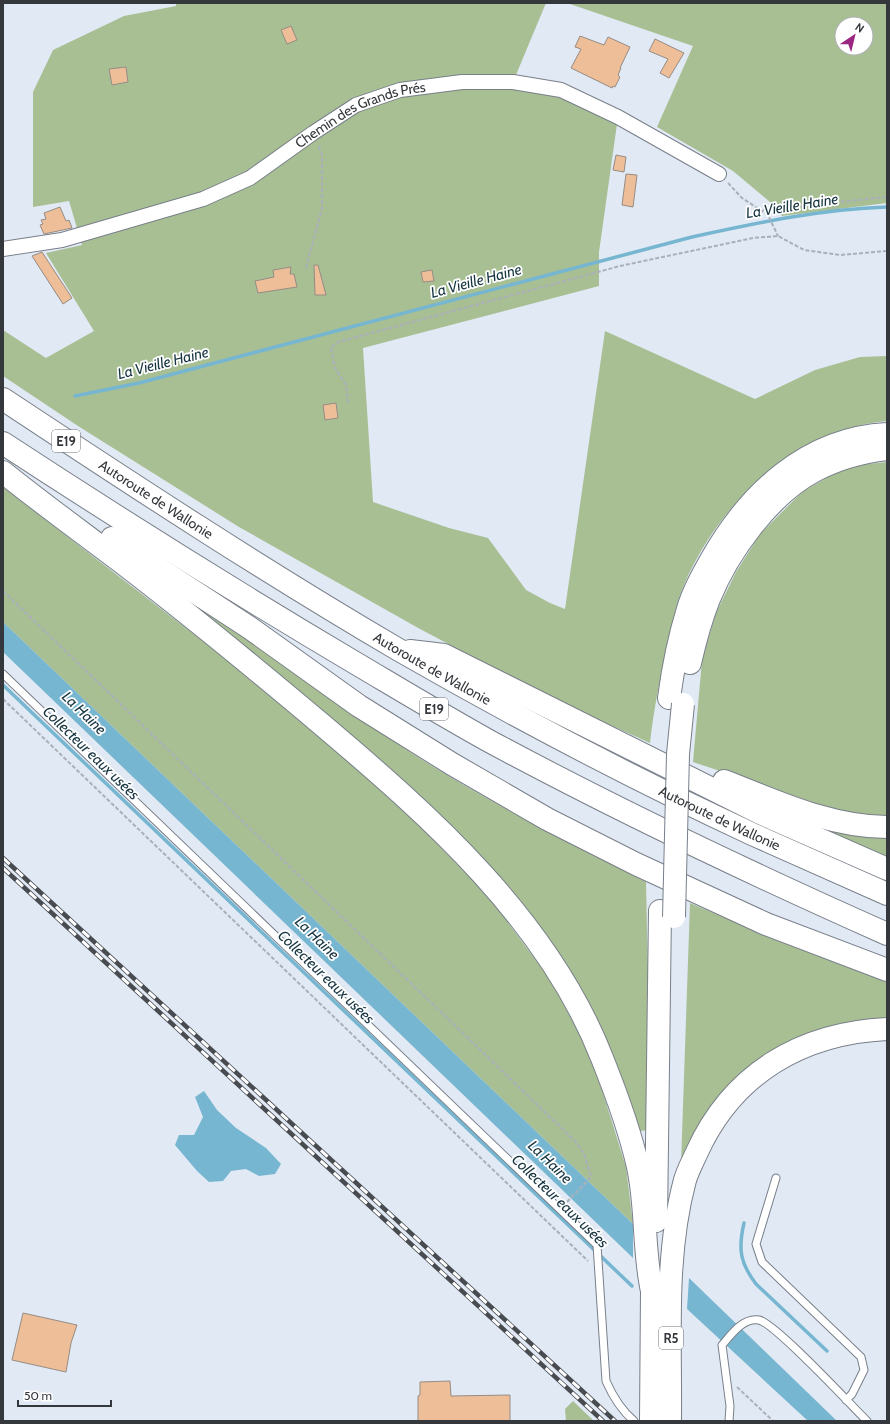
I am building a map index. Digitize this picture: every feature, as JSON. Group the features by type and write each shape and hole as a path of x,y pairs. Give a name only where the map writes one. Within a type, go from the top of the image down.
{"highway":[{"name":"Autoroute de Wallonie","path":"3,399 130,483 399,649 504,708 607,762 751,833 887,894"},
{"path":"652,1291 656,1278 667,914 678,754 676,701 679,642 688,608 701,577 737,519 760,493 790,468 817,452 851,439 887,434"},
{"name":"E19","path":"3,443 127,524 306,634 487,740 587,792 738,867 887,934"},
{"path":"676,701 686,677 709,598 729,561 751,526 783,493 814,471 844,458 871,451 887,450"},
{"path":"3,471 43,493 250,628 360,706 452,764 540,815 636,864 766,924 887,970"},
{"path":"3,471 234,651 361,758 452,843 530,931 562,978 581,1012 602,1055 615,1090 638,1168 646,1226 648,1271 652,1291"},
{"path":"399,649 444,655 566,718 760,813 887,869"},
{"path":"566,718 640,745 717,779 805,812 841,822 887,827"},
{"path":"667,914 668,1233 672,1255"},
{"path":"672,1255 677,1217 685,1178 705,1135 720,1111 736,1092 749,1079 769,1064 807,1046 843,1035 887,1029"},
{"name":"R5","path":"670,1421 672,1255"},
{"name":"R5","path":"645,1418 652,1291"}],"street":[{"name":"Chemin des Grands Prés","path":"3,249 62,240 204,199 250,178 313,132 356,105 400,90 462,82 513,82 561,90 593,104 719,174"}],"lane":[{"path":"3,674 597,1245 606,1381 621,1408 645,1418"},
{"path":"776,1178 756,1244 762,1262 861,1357 864,1370 852,1394 846,1400"},
{"path":"729,1421 730,1406 722,1345 742,1324 758,1320 767,1324 867,1421"}],"path":[{"path":"306,268 322,208 322,155 313,132"},
{"path":"719,174 742,198 763,210 768,215 778,236"},
{"path":"763,210 887,197"},
{"path":"348,403 346,385 334,368 331,348 338,342 620,266 753,238 778,236 804,250 840,255 887,250"},
{"path":"3,591 576,1142 584,1154 591,1178 570,1199"},
{"path":"3,699 582,1255 591,1265 599,1282"},
{"path":"725,1372 737,1387 773,1421"}],"green space":[{"path":"176,3 546,3 513,82 561,90 618,117 599,252 599,286 363,348 373,502 449,528 488,538 526,590 550,603 565,609 605,331 755,399 815,370 860,357 887,356 887,421 852,427 819,440 788,458 759,480 733,506 711,535 693,566 679,598 658,690 650,743 551,698 420,629 239,527 78,426 3,376 3,330 46,358 94,331 46,253 82,245 69,201 33,207 33,92 53,50 124,16 176,6"},
{"path":"567,3 887,3 887,203 782,216 770,202 733,171 657,127 693,46"},
{"path":"887,462 887,816 839,811 693,762 702,660 716,613 736,572 760,534 803,491 841,470 867,464"},
{"path":"3,487 226,659 353,766 399,805 488,896 550,979 585,1044 602,1090 626,1167 633,1224 3,622"},
{"path":"188,597 245,635 385,735 441,772 528,821 646,882 648,976 647,1130 635,1132 532,922 184,603"},
{"path":"732,793 887,834 887,856"},
{"path":"690,903 784,943 887,982 887,1020 781,1047 681,1164"},
{"path":"573,1401 594,1421 566,1421 565,1409"}],"water":[{"name":"La Haine","path":"3,622 633,1224 633,1258 3,652"},
{"path":"204,1091 217,1110 236,1128 266,1148 281,1164 275,1174 259,1176 246,1169 231,1171 223,1181 209,1182 197,1171 175,1145 179,1135 194,1135 203,1117 195,1097"},
{"path":"689,1278 837,1421 808,1421 687,1309"}],"building":[{"path":"291,26 297,40 287,44 281,30"},
{"path":"580,36 604,45 608,37 630,47 620,68 618,75 620,77 615,87 613,86 612,88 571,68 581,49 575,47"},
{"path":"655,39 684,53 669,78 660,73 668,59 649,51"},
{"path":"126,67 128,82 112,85 109,69"},
{"path":"616,155 626,157 624,172 613,170"},
{"path":"626,174 637,175 633,207 622,205"},
{"path":"60,207 66,221 69,220 72,228 44,234 40,225 43,224 41,220 46,219 44,213"},
{"path":"42,252 72,298 63,304 32,256"},
{"path":"314,265 318,265 326,295 315,295"},
{"path":"291,267 290,274 294,274 297,287 258,293 255,281 274,277 273,270"},
{"path":"432,270 434,281 423,282 421,272"},
{"path":"336,403 338,418 325,420 323,405"},
{"path":"23,1313 77,1325 71,1343 66,1372 12,1360"},
{"path":"450,1381 451,1396 510,1395 510,1421 418,1421 418,1396 420,1395 420,1382"}],"waterway":[{"name":"La Vieille Haine","path":"75,396 139,383 692,237 764,222 813,214 862,208 887,207"},
{"name":"Collecteur eaux usées","path":"3,685 632,1286"},
{"path":"744,1223 741,1241 742,1255 747,1269 756,1284 827,1351"}],"railway":[{"path":"3,858 615,1421"},
{"path":"3,868 603,1421"}]}
